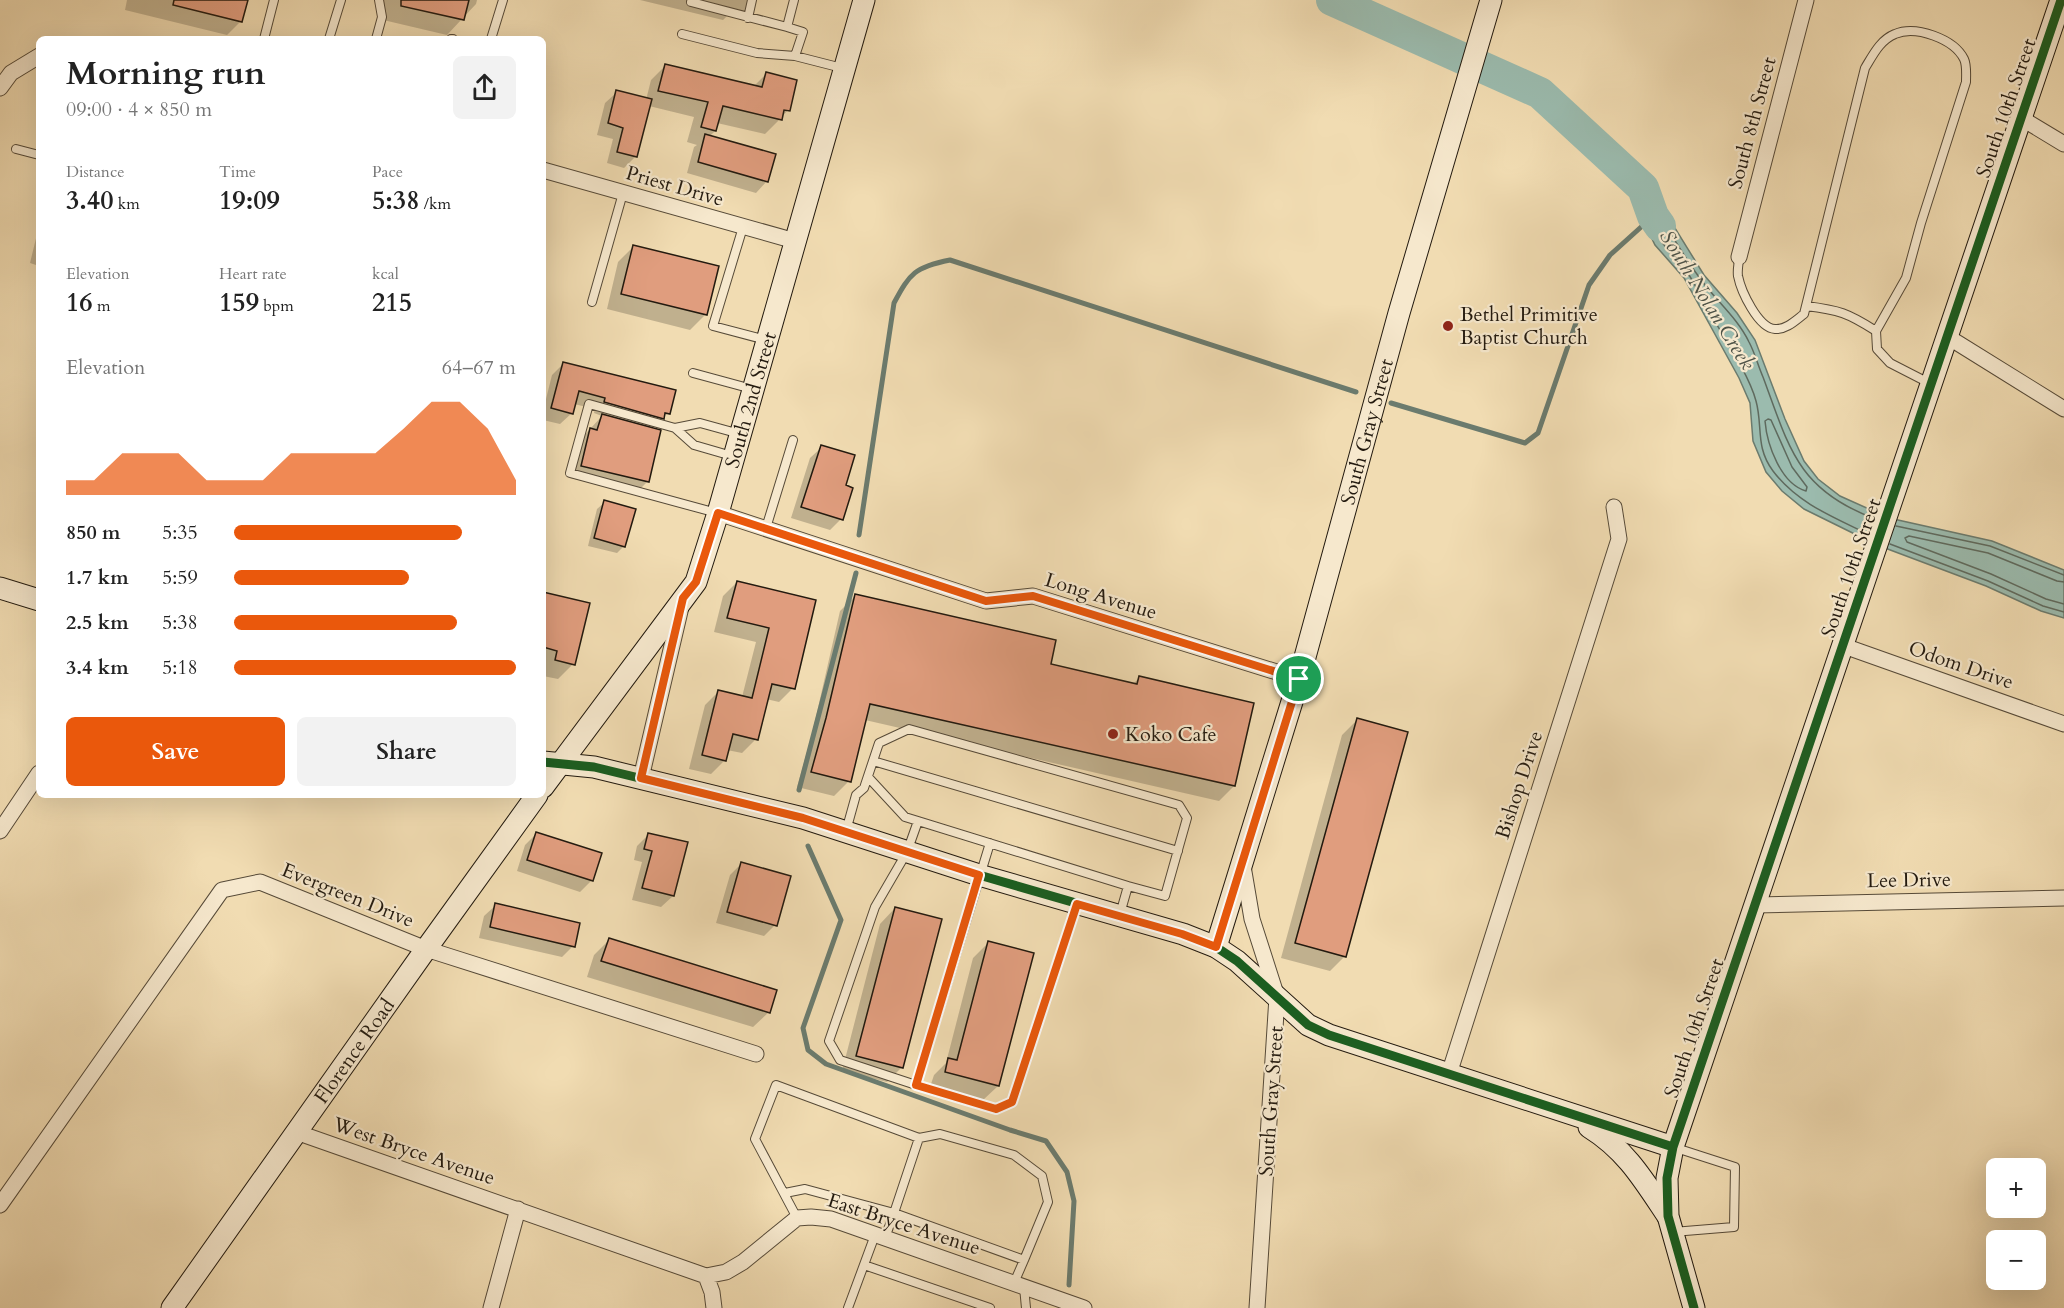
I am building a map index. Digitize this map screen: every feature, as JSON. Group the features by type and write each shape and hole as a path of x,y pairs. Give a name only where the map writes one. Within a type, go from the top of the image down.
{"street":[{"name":"South 2nd Street","path":"551,763 696,582 718,513 864,0"},
{"name":"South Gray Street","path":"1216,947 1299,679 1399,313 1491,0"},
{"name":"South 8th Street","path":"1739,257 1806,0"},
{"name":"South 10th Street","path":"1670,1224 1668,1178 1673,1147 2061,0"},
{"path":"0,88 11,73 36,58"},
{"path":"2021,118 2064,144"},
{"name":"Priest Drive","path":"546,171 795,241"},
{"path":"1948,337 2064,409"},
{"name":"Bishop Drive","path":"1449,1074 1618,539 1614,507"},
{"name":"Long Avenue","path":"718,513 986,601 1033,596 1299,679"},
{"path":"0,588 36,599"},
{"path":"641,778 683,598"},
{"name":"Odom Drive","path":"1844,646 2064,724"},
{"path":"546,778 551,763 594,767 641,778 803,818 979,875 1182,934 1216,947 1237,961 1308,1025 1329,1035 1673,1147"},
{"path":"0,831 36,777"},
{"name":"Florence Road","path":"172,1308 535,798"},
{"name":"South Gray Street","path":"1242,863 1252,919 1277,997 1257,1308"},
{"name":"Evergreen Drive","path":"0,1205 222,890 260,882 426,949 756,1054"},
{"name":"Lee Drive","path":"1755,905 2064,898"},
{"path":"1563,1111 1606,1138 1623,1153 1670,1224 1694,1308"},
{"name":"West Bryce Avenue","path":"296,1132 518,1209"},
{"path":"492,1308 518,1209 706,1276 712,1292 714,1308"},
{"name":"East Bryce Avenue","path":"706,1276 726,1272 743,1263 797,1218 812,1216 831,1219 1084,1308"}],"lane":[{"path":"265,36 274,0"},
{"path":"330,36 341,0"},
{"path":"377,36 382,17 379,0"},
{"path":"492,36 502,0"},
{"path":"748,18 752,0"},
{"path":"786,27 794,0"},
{"path":"691,2 803,32 795,56"},
{"path":"1739,257 1738,275 1748,303 1763,324 1775,329 1790,325 1804,314 1865,68 1880,45 1896,33 1922,32 1952,44 1965,61 1966,82 1906,278 1876,331 1877,349 1890,363 1932,384"},
{"path":"682,34 757,53 795,56 844,68"},
{"path":"16,150 36,154"},
{"path":"592,302 623,193"},
{"path":"743,227 713,326 767,340"},
{"path":"1806,306 1838,310 1876,331"},
{"path":"693,373 753,389"},
{"path":"718,513 570,473 589,404 675,428 694,445 734,456"},
{"path":"675,428 700,423 740,434"},
{"path":"766,528 793,440"},
{"path":"845,832 856,795 864,788 879,743 909,729 1179,805 1187,818 1165,896 905,818 868,777"},
{"path":"873,761 1178,850"},
{"path":"918,821 907,852 876,907 829,1041 840,1060 996,1109 1012,1102 1077,904"},
{"path":"916,1085 990,843"},
{"path":"1119,916 1128,886"},
{"path":"797,1218 755,1139 776,1085 919,1138 940,1134 1014,1155 1042,1176 1048,1202 1024,1260 1019,1285 1026,1308"},
{"path":"849,1308 864,1265 894,1212 919,1138"},
{"path":"1670,1224 1734,1227 1735,1167 1673,1147"},
{"path":"784,1193 805,1189 894,1212 1024,1260"},
{"path":"864,1265 990,1308"}],"water":[{"path":"1643,188 1657,199 1704,275 1737,313 1755,340 1785,419 1804,461 1818,479 1840,496 1889,518 1992,541 2064,570 2064,618 2041,611 1986,586 1877,545 1804,509 1782,491 1766,472 1753,441 1750,403 1739,378 1684,278 1655,245 1640,214"}],"building":[{"path":"174,0 248,0 242,22 173,5"},
{"path":"401,0 469,0 464,20 401,6"},
{"path":"665,64 762,87 766,72 797,80 790,111 784,110 782,120 723,106 716,131 701,127 708,102 658,91"},
{"path":"616,90 652,99 637,157 617,152 623,128 608,123"},
{"path":"705,134 776,154 768,182 698,162"},
{"path":"633,245 719,266 707,315 621,294"},
{"path":"563,362 676,390 670,414 665,413 664,419 604,402 605,398 579,391 573,414 551,408"},
{"path":"602,414 661,430 649,482 581,466 590,428 597,430"},
{"path":"821,445 855,455 846,485 853,488 843,520 801,507"},
{"path":"604,500 636,509 625,547 594,538"},
{"path":"737,581 816,600 795,689 772,684 758,740 733,734 726,761 702,755 718,690 752,698 769,628 727,618"},
{"path":"546,593 590,603 575,665 555,660 557,651 546,648"},
{"path":"855,594 1056,640 1051,664 1137,684 1139,676 1254,703 1235,786 870,704 851,782 811,772"},
{"path":"1357,718 1408,732 1346,957 1295,943"},
{"path":"536,832 602,853 593,881 527,860"},
{"path":"648,833 688,842 674,896 642,888 652,851 644,849"},
{"path":"741,862 791,876 777,926 727,912"},
{"path":"495,903 580,923 575,947 490,927"},
{"path":"895,907 942,919 903,1068 856,1056"},
{"path":"609,938 777,990 770,1013 601,961"},
{"path":"988,941 1034,953 999,1086 945,1072 948,1058 957,1060"}],"waterway":[{"name":"South Nolan Creek","path":"1332,0 1540,93 1643,188 1653,216 1660,226"},
{"path":"1391,403 1525,443 1538,433 1589,285 1610,255 1650,219"},
{"path":"859,535 894,303 910,278 929,265 950,260 1356,392"},
{"path":"799,790 856,573"},
{"path":"808,846 841,920 803,1028 808,1050 826,1064 1046,1141 1067,1172 1074,1201 1069,1285"}],"cycle path":[{"path":"1694,1308 1668,1216 1667,1178 1673,1147 2061,0"},
{"path":"546,762 594,767 803,818 979,875 1183,934 1216,947 1237,961 1308,1025 1329,1035 1673,1147"}],"place":[{"name":"Bethel Primitive Baptist Church","path":"1448,326"},
{"name":"Koko Cafe","path":"1113,734"}],"route":[{"path":"718,513 986,601 1033,596 1299,679 1216,947 1182,934 1077,904 1012,1102 996,1109 916,1085 979,875 803,818 641,778 683,598 696,582 718,513"}]}
